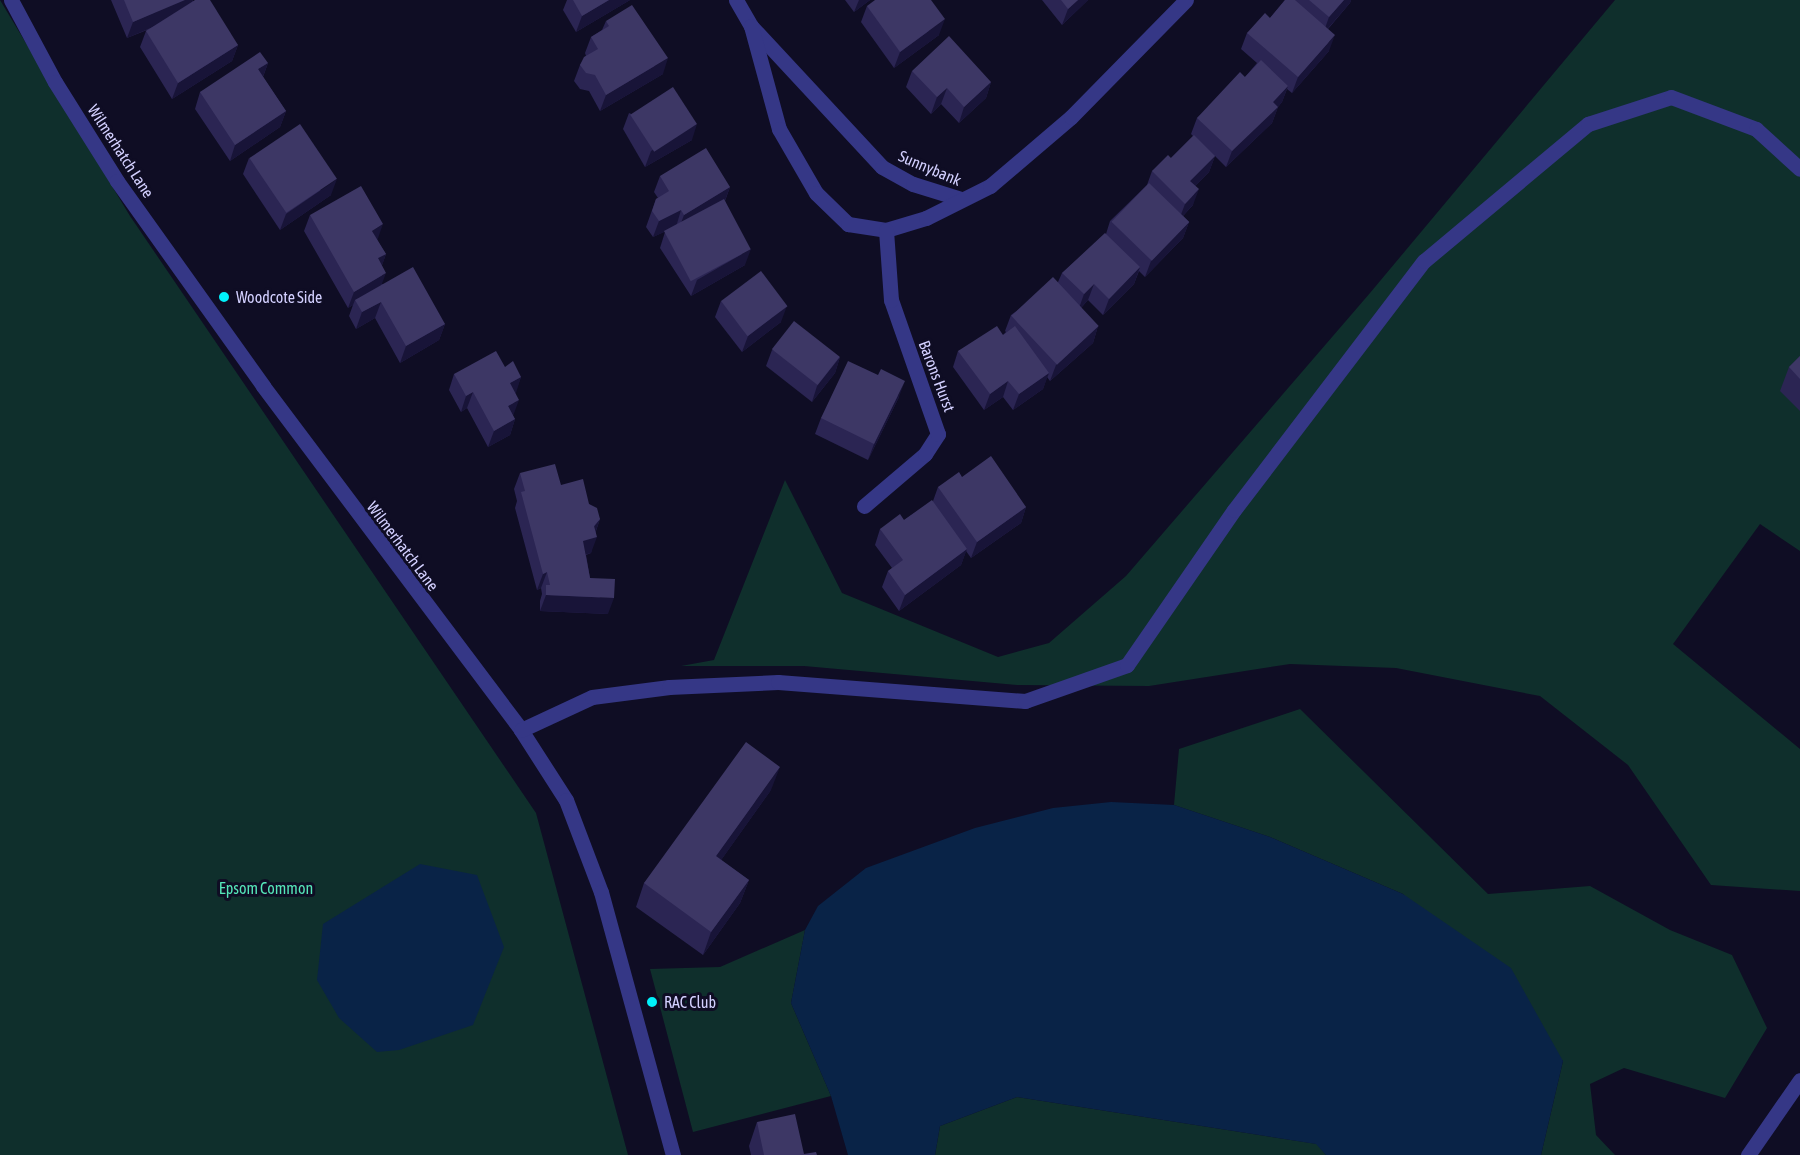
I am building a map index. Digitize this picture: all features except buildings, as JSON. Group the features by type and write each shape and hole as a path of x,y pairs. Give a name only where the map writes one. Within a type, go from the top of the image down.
{"street":[{"name":"Wilmerhatch Lane","path":"12,0 55,82 117,182 262,386 521,730 566,800 601,892 674,1155"},
{"name":"Sunnybank","path":"736,0 751,26 882,166 913,184 961,199"},
{"path":"961,199 990,186 1071,117 1186,0"},
{"name":"Sunnybank","path":"751,26 779,129 816,193 848,224 886,230 926,218 961,199"},
{"path":"521,730 592,697 669,687 778,682 1025,701 1128,665 1234,510 1424,261 1588,124 1671,97 1756,129 1800,169"},
{"name":"Barons Hurst","path":"864,506 925,454 938,434 928,397 900,335 891,300 886,230"},
{"path":"1748,1155 1800,1080"}],"green space":[{"name":"Epsom Common","path":"0,0 130,216 536,813 628,1155 0,1155"},
{"path":"1615,0 1800,0 1800,551 1760,524 1673,644 1800,749 1800,891 1711,885 1628,765 1540,696 1396,668 1290,664 1149,686 1017,685 804,666 681,666 714,660 785,480 842,593 998,657 1049,643 1126,576 1370,293"},
{"path":"1300,709 1488,894 1590,886 1670,930 1732,955 1767,1028 1725,1098 1624,1068 1590,1084 1596,1135 1615,1155 1541,1155 1563,1061 1403,894 1270,837 1174,805 1179,749"},
{"path":"805,930 791,1003 831,1096 693,1132 650,969 720,967"},
{"path":"1017,1097 1317,1144 1326,1155 935,1155 940,1126"}],"water":[{"path":"1111,802 1174,805 1270,837 1403,894 1511,968 1563,1061 1541,1155 1326,1155 1316,1144 1017,1097 940,1126 935,1155 848,1155 831,1096 791,1003 805,930 818,906 866,868 975,828 1053,808"},
{"path":"420,864 477,875 504,947 473,1025 399,1050 377,1052 339,1018 317,980 323,924"}],"place":[{"name":"Woodcote Side","path":"224,297"},
{"name":"RAC Club","path":"652,1002"}]}
